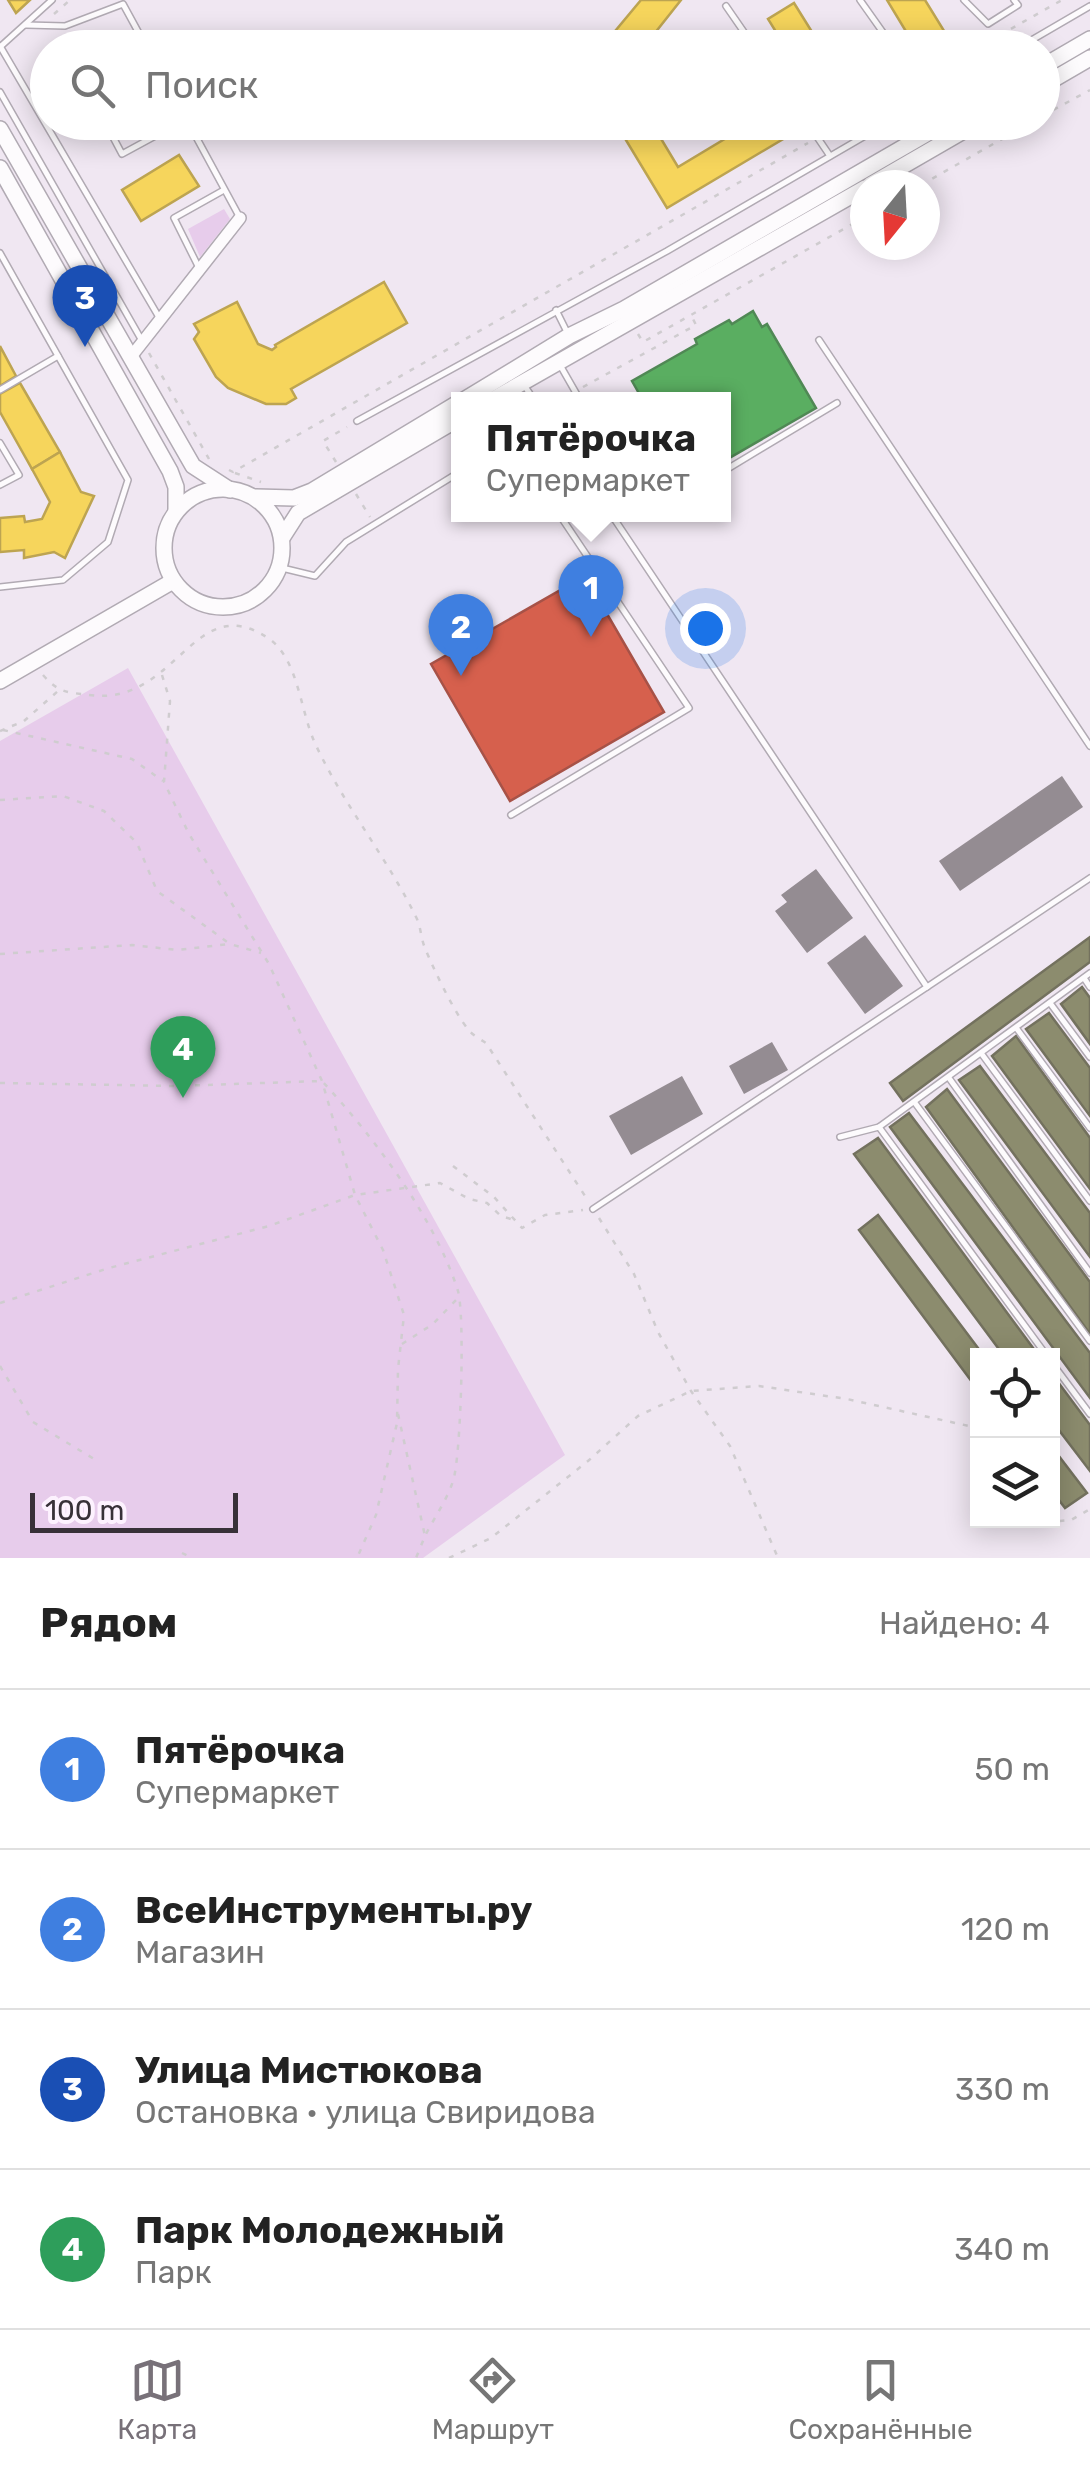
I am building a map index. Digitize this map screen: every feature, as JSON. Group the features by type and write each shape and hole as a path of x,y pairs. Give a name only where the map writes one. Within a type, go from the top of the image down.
{"street":[{"path":"1060,56 1090,39"},
{"path":"1060,76 1090,58"},
{"path":"0,129 193,466 230,490 252,496 294,498 451,407"},
{"path":"476,392 916,140"},
{"path":"895,170 947,140"},
{"path":"0,168 170,471 176,487 176,510 163,550 173,581 187,596 209,606 236,606 258,597 272,582 282,538 277,521 252,496"},
{"path":"505,392 850,196"},
{"path":"130,358 240,218"},
{"path":"282,538 298,513 451,423"},
{"path":"176,510 204,494 230,490"},
{"path":"0,681 173,581"}],"lane":[{"path":"30,97 0,46 52,0"},
{"path":"860,0 881,30"},
{"path":"964,0 988,24 1018,5 1014,0"},
{"path":"26,25 65,26 123,4 137,30"},
{"path":"726,6 742,30"},
{"path":"1049,30 1090,6"},
{"path":"0,92 142,342"},
{"path":"55,140 160,319"},
{"path":"115,140 122,154 149,140"},
{"path":"195,140 240,218"},
{"path":"818,140 830,156"},
{"path":"357,421 667,251 857,140"},
{"path":"199,270 174,218 224,190"},
{"path":"0,254 128,480 108,542 62,580 0,587"},
{"path":"556,310 569,336"},
{"path":"818,340 1090,746"},
{"path":"0,390 58,356"},
{"path":"558,362 576,392"},
{"path":"522,382 529,392"},
{"path":"731,467 837,403"},
{"path":"0,443 19,475 0,485"},
{"path":"278,567 315,576 346,542 451,477"},
{"path":"511,815 689,708 564,522"},
{"path":"616,522 926,987"},
{"path":"593,1208 1090,878"},
{"path":"840,1136 880,1127 1087,976 1090,987"},
{"path":"1050,1003 1090,1057"},
{"path":"1017,1029 1090,1128"},
{"path":"982,1053 1090,1201"},
{"path":"948,1078 1090,1273"},
{"path":"915,1103 1090,1340"},
{"path":"880,1127 1041,1348"},
{"path":"1060,1374 1090,1414"}],"path":[{"path":"42,25 70,0"},
{"path":"1009,30 1062,0"},
{"path":"1060,106 1090,90"},
{"path":"233,472 814,140"},
{"path":"940,174 1000,140"},
{"path":"576,392 696,325 691,316"},
{"path":"142,342 212,464"},
{"path":"324,468 336,460 324,441 357,421"},
{"path":"222,468 269,486"},
{"path":"34,661 58,691 106,698 146,686 195,640 221,626 237,625 270,640 292,667 303,716 333,783 358,814 419,923 424,946 468,1030 486,1044 634,1274 658,1332 691,1390 730,1446 778,1558"},
{"path":"162,674 170,701 164,782"},
{"path":"2,731 24,722 58,691"},
{"path":"2,731 132,759 164,782 189,834 262,953 322,1080 355,1196 382,1250 404,1316 397,1422 376,1515 357,1558"},
{"path":"0,800 63,796 104,811 137,844 157,890 230,944 262,953"},
{"path":"0,954 132,945 177,950 230,944"},
{"path":"0,1082 175,1086 322,1080"},
{"path":"322,1080 407,1190 449,1267 459,1296 460,1409 454,1480 416,1558"},
{"path":"453,1166 494,1196 522,1228 545,1215 593,1208"},
{"path":"0,1303 108,1268 269,1226 355,1196 440,1183 469,1200 487,1203 501,1216 514,1220"},
{"path":"401,1345 433,1324 459,1296"},
{"path":"0,1366 33,1422 99,1462"},
{"path":"449,1558 491,1538 638,1416 691,1390 758,1386 847,1399 970,1426"},
{"path":"397,1408 424,1536"},
{"path":"1060,1521 1072,1520 1090,1509"},
{"path":"182,1553 192,1558"}],"shaded area":[{"path":"224,209 230,219 200,257 188,229"},
{"path":"128,668 565,1455 423,1558 0,1558 0,741"}],"building: Жильё":[{"path":"8,0 30,0 16,13"},
{"path":"641,0 681,0 657,30 616,30"},
{"path":"887,0 925,0 944,30 905,30"},
{"path":"794,3 811,30 775,30 768,19"},
{"path":"626,140 662,140 678,167 723,140 782,140 667,208"},
{"path":"179,155 199,186 141,221 122,190"},
{"path":"384,282 407,323 291,389 296,398 286,404 266,404 228,388 216,377 194,339 199,332 194,324 237,302 258,344 272,350"},
{"path":"0,346 16,376 0,386"},
{"path":"20,383 60,452 32,469 0,412 0,394"},
{"path":"60,452 81,492 94,496 65,558 54,552 24,558 24,550 0,552 0,518 24,516 25,522 42,519 50,502 32,469"}],"building: Торговля":[{"path":"585,576 664,712 510,801 431,664"}],"building: Учреждения":[{"path":"753,311 762,327 767,324 816,408 731,457 731,392 638,392 632,381 697,344 695,339 729,320 732,324"}],"building: Промзона":[{"path":"1090,937 1090,962 903,1101 890,1083"},
{"path":"1082,987 1090,998 1090,1044 1061,1004"},
{"path":"1049,1013 1090,1068 1090,1116 1026,1029"},
{"path":"1016,1036 1090,1138 1090,1189 992,1056"},
{"path":"980,1066 1090,1213 1090,1257 959,1080"},
{"path":"947,1089 1090,1282 1090,1334 926,1107"},
{"path":"909,1113 1090,1353 1090,1398 1060,1357 1060,1348 1053,1348 890,1127"},
{"path":"878,1138 1033,1348 998,1348 854,1154"},
{"path":"878,1215 978,1348 970,1348 970,1379 859,1230"},
{"path":"1060,1385 1090,1425 1090,1471 1060,1432"},
{"path":"1060,1458 1087,1493 1065,1508 1060,1501"}],"building: Прочее":[{"path":"1062,776 1083,807 960,891 939,861"},
{"path":"816,869 853,918 807,953 775,911 787,902 781,895"},
{"path":"865,935 903,986 865,1014 827,963"},
{"path":"772,1042 788,1070 744,1094 729,1066"},
{"path":"682,1076 703,1114 631,1155 609,1116"}],"place":[{"name":"Улица Мистюкова","path":"85,347"},
{"name":"Пятёрочка","path":"591,637"},
{"name":"ВсеИнструменты.ру","path":"461,676"},
{"name":"Парк Молодежный","path":"183,1098"}]}
